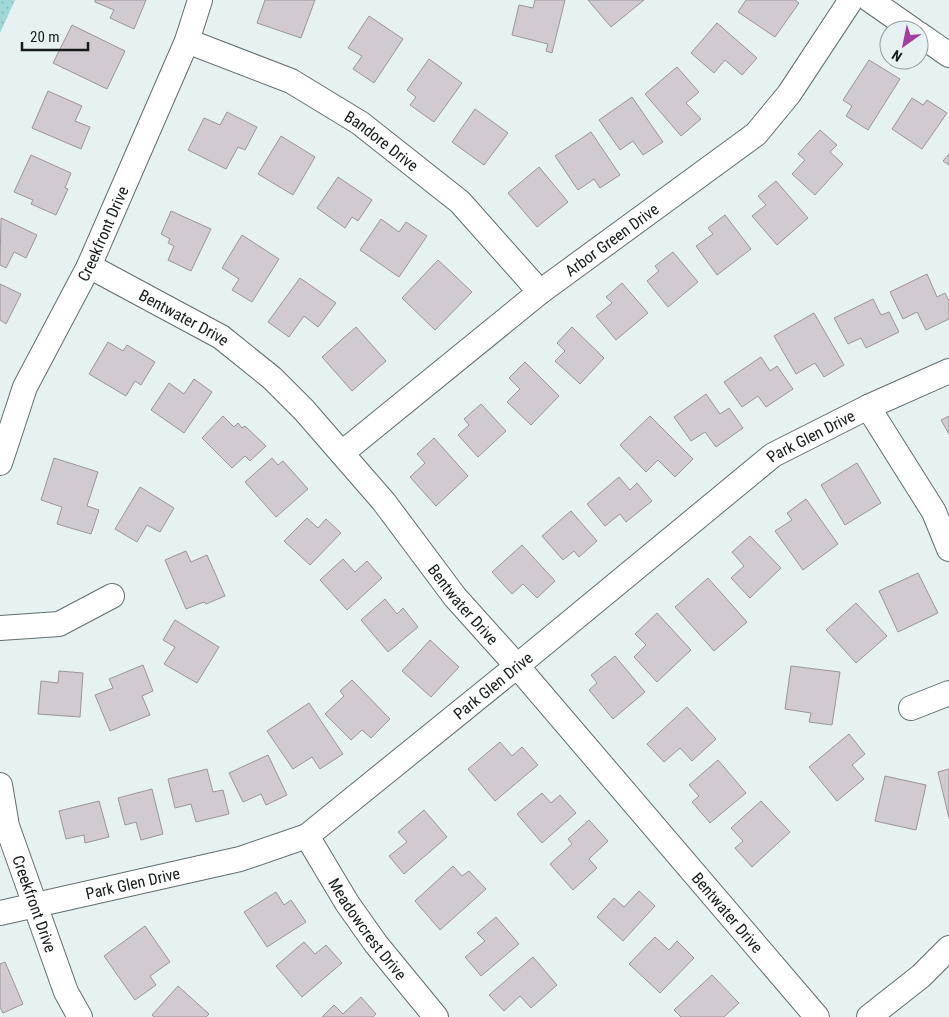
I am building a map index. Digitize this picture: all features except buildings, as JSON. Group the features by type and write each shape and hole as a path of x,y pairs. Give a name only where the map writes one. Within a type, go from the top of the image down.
{"street":[{"name":"Creekfront Drive","path":"0,462 25,387 89,266 187,41 200,0"},
{"name":"Arbor Green Drive","path":"342,454 540,292 756,134 789,94 851,0"},
{"path":"870,0 899,20"},
{"name":"Bandore Drive","path":"187,41 290,81 360,123 460,202 540,292"},
{"path":"929,41 949,55"},
{"name":"Bentwater Drive","path":"89,266 221,337 272,378 304,410 384,502 455,597 517,666 817,1017"},
{"name":"Park Glen Drive","path":"0,913 240,859 307,836 773,456 868,406 949,371"},
{"path":"868,406 934,512 949,549"},
{"path":"0,628 59,624 112,596"},
{"path":"911,708 949,693"},
{"name":"Creekfront Drive","path":"0,785 7,826 66,992 80,1017"},
{"name":"Meadowcrest Drive","path":"307,836 347,903 376,944 436,1017"},
{"path":"869,1017 921,976 949,948"}],"shaded area":[{"path":"0,0 15,0 0,33"}]}
